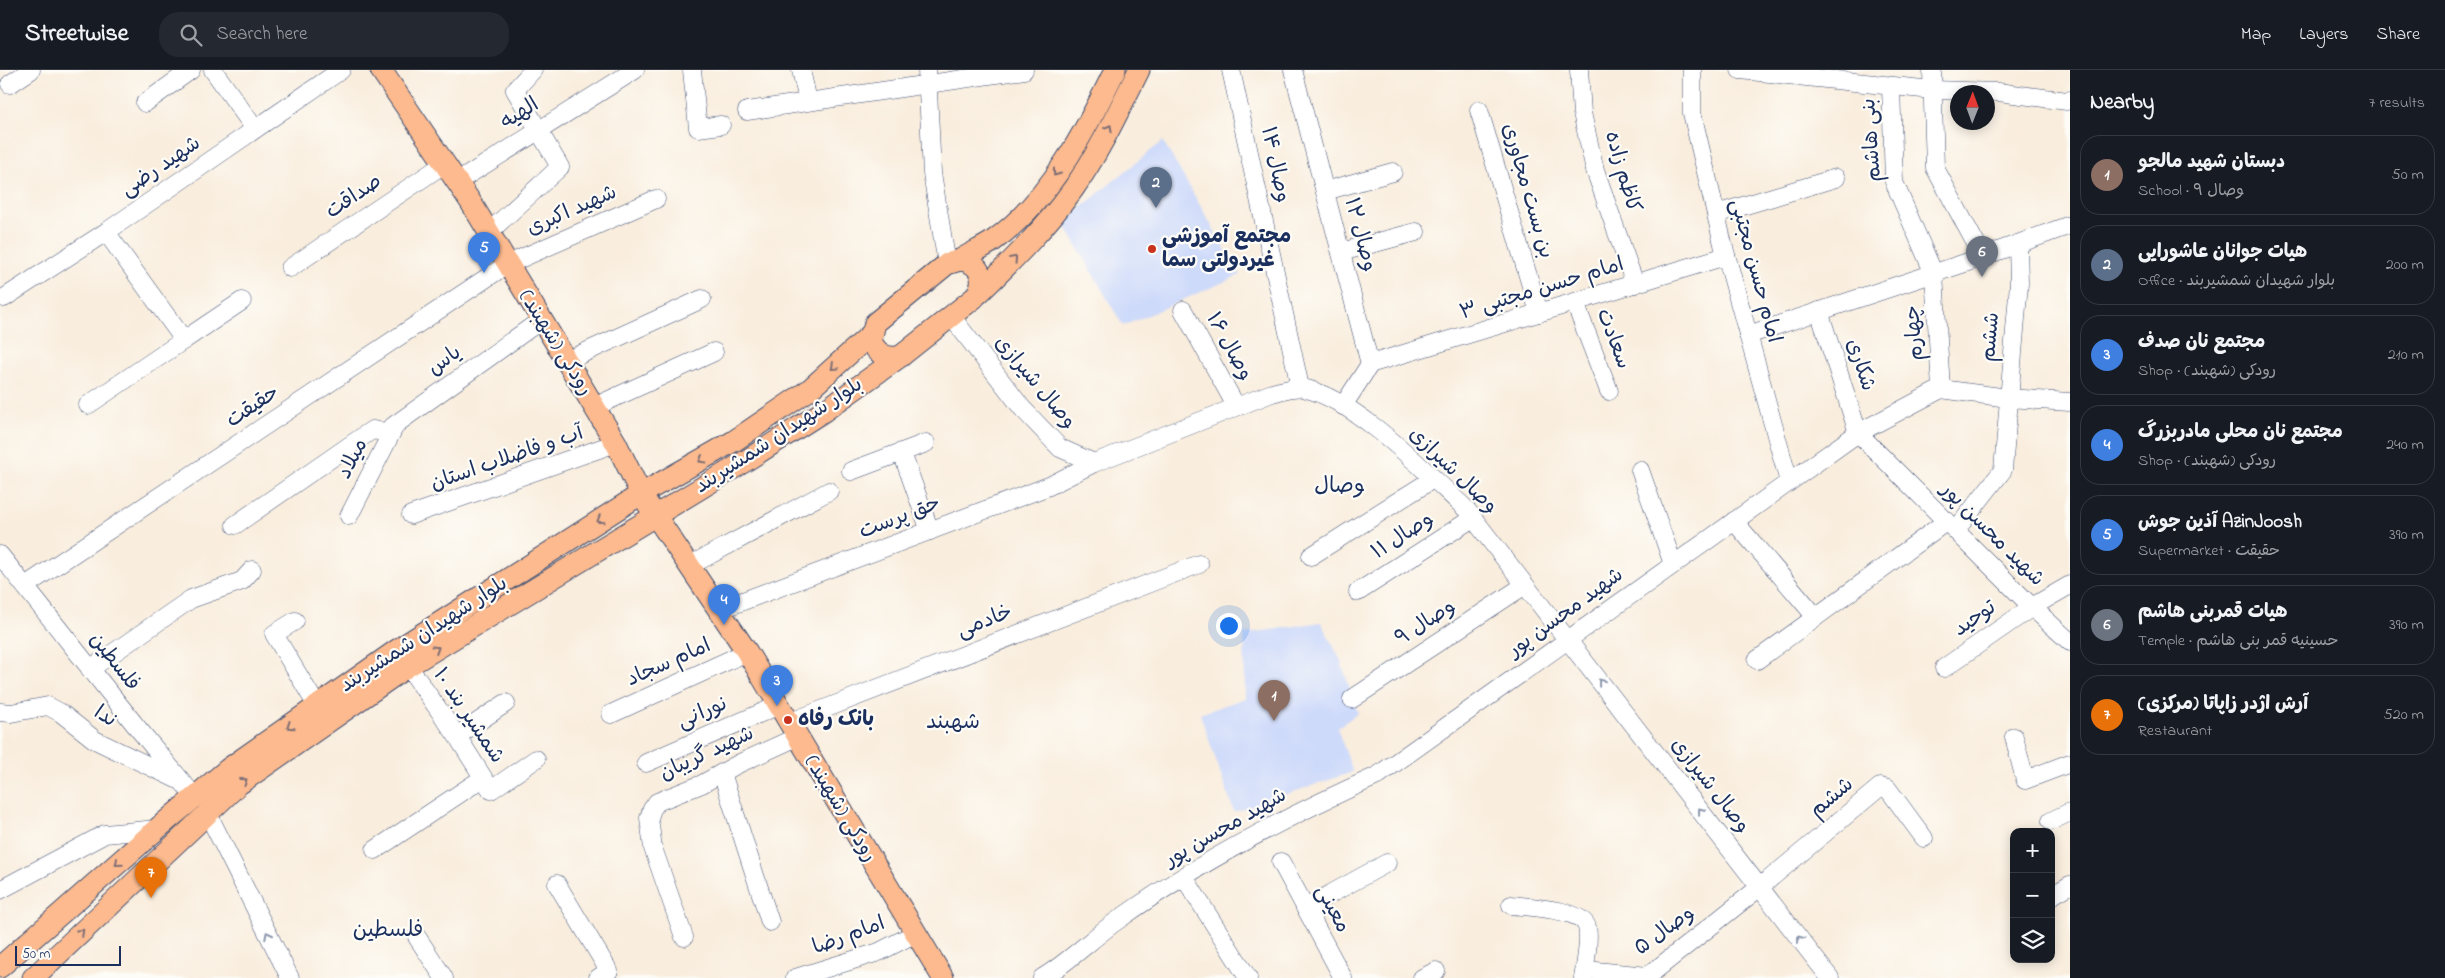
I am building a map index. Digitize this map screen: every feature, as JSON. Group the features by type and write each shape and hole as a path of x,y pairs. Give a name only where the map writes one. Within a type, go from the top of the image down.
{"main road":[{"name":"رودکی (شهبند)","path":"381,70 488,232 506,265 542,320 616,444 641,494 746,652 944,978"},
{"path":"953,262 993,241 1027,211 1080,140 1115,70"},
{"path":"979,293 1010,263 1074,188 1096,152 1139,70"},
{"path":"953,262 972,263 981,274 982,287 979,293"},
{"name":"بلوار شهیدان شمشیربند","path":"33,978 195,797 239,784 402,658 641,494 734,440 809,390 871,334 879,318 953,262"},
{"name":"بلوار شهیدان شمشیربند","path":"0,967 157,828 228,769 317,706 655,515 763,450 824,411 901,356 979,293"},
{"path":"871,334 873,346 882,355 894,358 901,356"}],"street":[{"path":"10,84 31,70"},
{"path":"145,103 191,70"},
{"path":"214,70 255,129"},
{"name":"شهید رضی","path":"4,298 106,232 341,70"},
{"path":"488,232 560,167 515,90 533,70"},
{"name":"الهیه","path":"456,182 635,70"},
{"path":"692,70 698,128 721,125"},
{"path":"801,70 808,102"},
{"path":"747,111 808,102 927,76 1024,70"},
{"name":"وصال ۱۴","path":"1231,70 1300,387"},
{"name":"وصال ۱۲","path":"1293,70 1370,364"},
{"name":"کاظم زاده","path":"1580,70 1582,113 1595,170 1635,284"},
{"name":"امام حسن مجتبی","path":"1692,70 1692,113 1726,256 1789,482"},
{"path":"1740,70 1803,73 1891,86 1932,90 1998,92 2070,100"},
{"path":"1932,70 1934,168 1983,257"},
{"path":"927,76 932,173 953,262"},
{"name":"بنی هاشم","path":"1891,86 1894,182 1934,274"},
{"name":"بن بست مجاوری","path":"1480,110 1539,313"},
{"name":"صداقت","path":"290,268 444,164"},
{"path":"1325,191 1393,172"},
{"path":"1716,214 1836,178"},
{"name":"شهید اکبری","path":"506,265 656,199"},
{"path":"1748,335 1934,274 2070,224"},
{"path":"106,232 184,340"},
{"path":"1341,252 1416,232"},
{"name":"ششم","path":"1757,660 1816,617 1951,526 2003,470 2019,283 2018,244"},
{"name":"امام حسن مجتبی ۳","path":"1370,364 1726,256"},
{"name":"حقیقت","path":"25,586 506,265"},
{"name":"چهارم","path":"1934,274 1941,389"},
{"path":"566,361 702,299"},
{"path":"88,405 242,302"},
{"name":"سعادت","path":"1575,303 1609,391"},
{"name":"وصال ۱۶","path":"1183,310 1236,406"},
{"name":"شکاری","path":"1819,311 1858,432"},
{"name":"وصال شیرازی","path":"951,316 1022,408 1060,448 1094,463 1272,392 1300,387 1330,396 1399,448 1473,518 1830,978"},
{"name":"یاس","path":"234,525 372,430 385,432 542,320"},
{"path":"594,407 714,352"},
{"path":"1343,406 1370,364"},
{"path":"1858,432 1941,389 2008,398 2070,402"},
{"name":"میلاد","path":"350,516 397,424"},
{"name":"شهید محسن پور","path":"1042,978 1118,920 1184,877 1274,824 1377,776 1858,432 2032,607 2070,642"},
{"path":"852,471 926,443"},
{"name":"آب و فاضلاب استان","path":"412,515 616,444"},
{"path":"902,453 930,531"},
{"name":"حق پرست","path":"719,610 1049,486 1094,463"},
{"path":"1640,470 1673,564"},
{"path":"1311,556 1433,479"},
{"path":"689,566 829,491"},
{"name":"وصال ۱۱","path":"1358,592 1473,518"},
{"path":"1734,521 1816,617"},
{"name":"فلسطین","path":"0,554 90,669 195,797 290,978"},
{"name":"خادمی","path":"787,722 1199,564"},
{"path":"90,669 191,599 242,581 252,570"},
{"name":"وصال ۹","path":"1352,699 1525,585"},
{"name":"توحید","path":"1944,668 2032,607 2070,585"},
{"path":"295,621 274,634 317,706"},
{"name":"امام سجاد","path":"611,714 746,652"},
{"name":"شمشیر بند ۱۰","path":"402,658 457,736 487,784"},
{"path":"457,736 506,703"},
{"name":"ندا","path":"0,712 11,713 48,706 61,713 95,740 195,797"},
{"name":"نورانی","path":"646,763 787,722"},
{"name":"شهید گریبان","path":"684,936 653,848 649,818 652,809 657,802 702,784 722,773 787,722"},
{"path":"2014,737 2025,780 2070,763"},
{"path":"375,850 487,784 536,760"},
{"path":"722,773 770,922"},
{"name":"ششم","path":"1760,888 1880,787 1888,790 1924,838"},
{"path":"2051,821 2070,812"},
{"path":"0,890 105,834 157,828"},
{"name":"معینی","path":"1281,862 1343,978"},
{"path":"1305,908 1387,864"},
{"path":"1184,877 1248,978"},
{"path":"557,884 609,971 598,978"},
{"path":"2055,894 2070,886"},
{"name":"وصال ۵","path":"1584,974 1648,976 1760,888"},
{"path":"1511,905 1570,913 1581,918 1587,927 1584,974"},
{"name":"امام رضا","path":"795,978 878,952 916,934"},
{"path":"417,937 444,978"}],"shaded area":[{"name":"مجتمع آموزشی غیردولتی سما","path":"1163,141 1240,275 1123,326 1063,222"},
{"path":"1321,622 1340,659 1358,713 1337,728 1353,772 1234,812 1200,714 1245,698 1244,634"}],"place":[{"name":"هیات جوانان عاشورایی","path":"1156,208"},
{"name":"مجتمع آموزشی غیردولتی سما","path":"1152,249"},
{"name":"آذین جوش AzinJoosh","path":"484,273"},
{"name":"هیات قمربنی هاشم","path":"1982,277"},
{"name":"مجتمع نان محلی مادربزرگ","path":"724,625"},
{"name":"مجتمع نان صدف","path":"777,706"},
{"name":"بانک رفاه","path":"788,720"},
{"name":"دبستان شهید مالجو","path":"1274,721"},
{"name":"آرش اژدر زاپاتا (مرکزی)","path":"151,898"}],"district":[{"name":"وصال","path":"1340,487"},
{"name":"شهبند","path":"953,723"},
{"name":"فلسطین","path":"388,931"}]}
